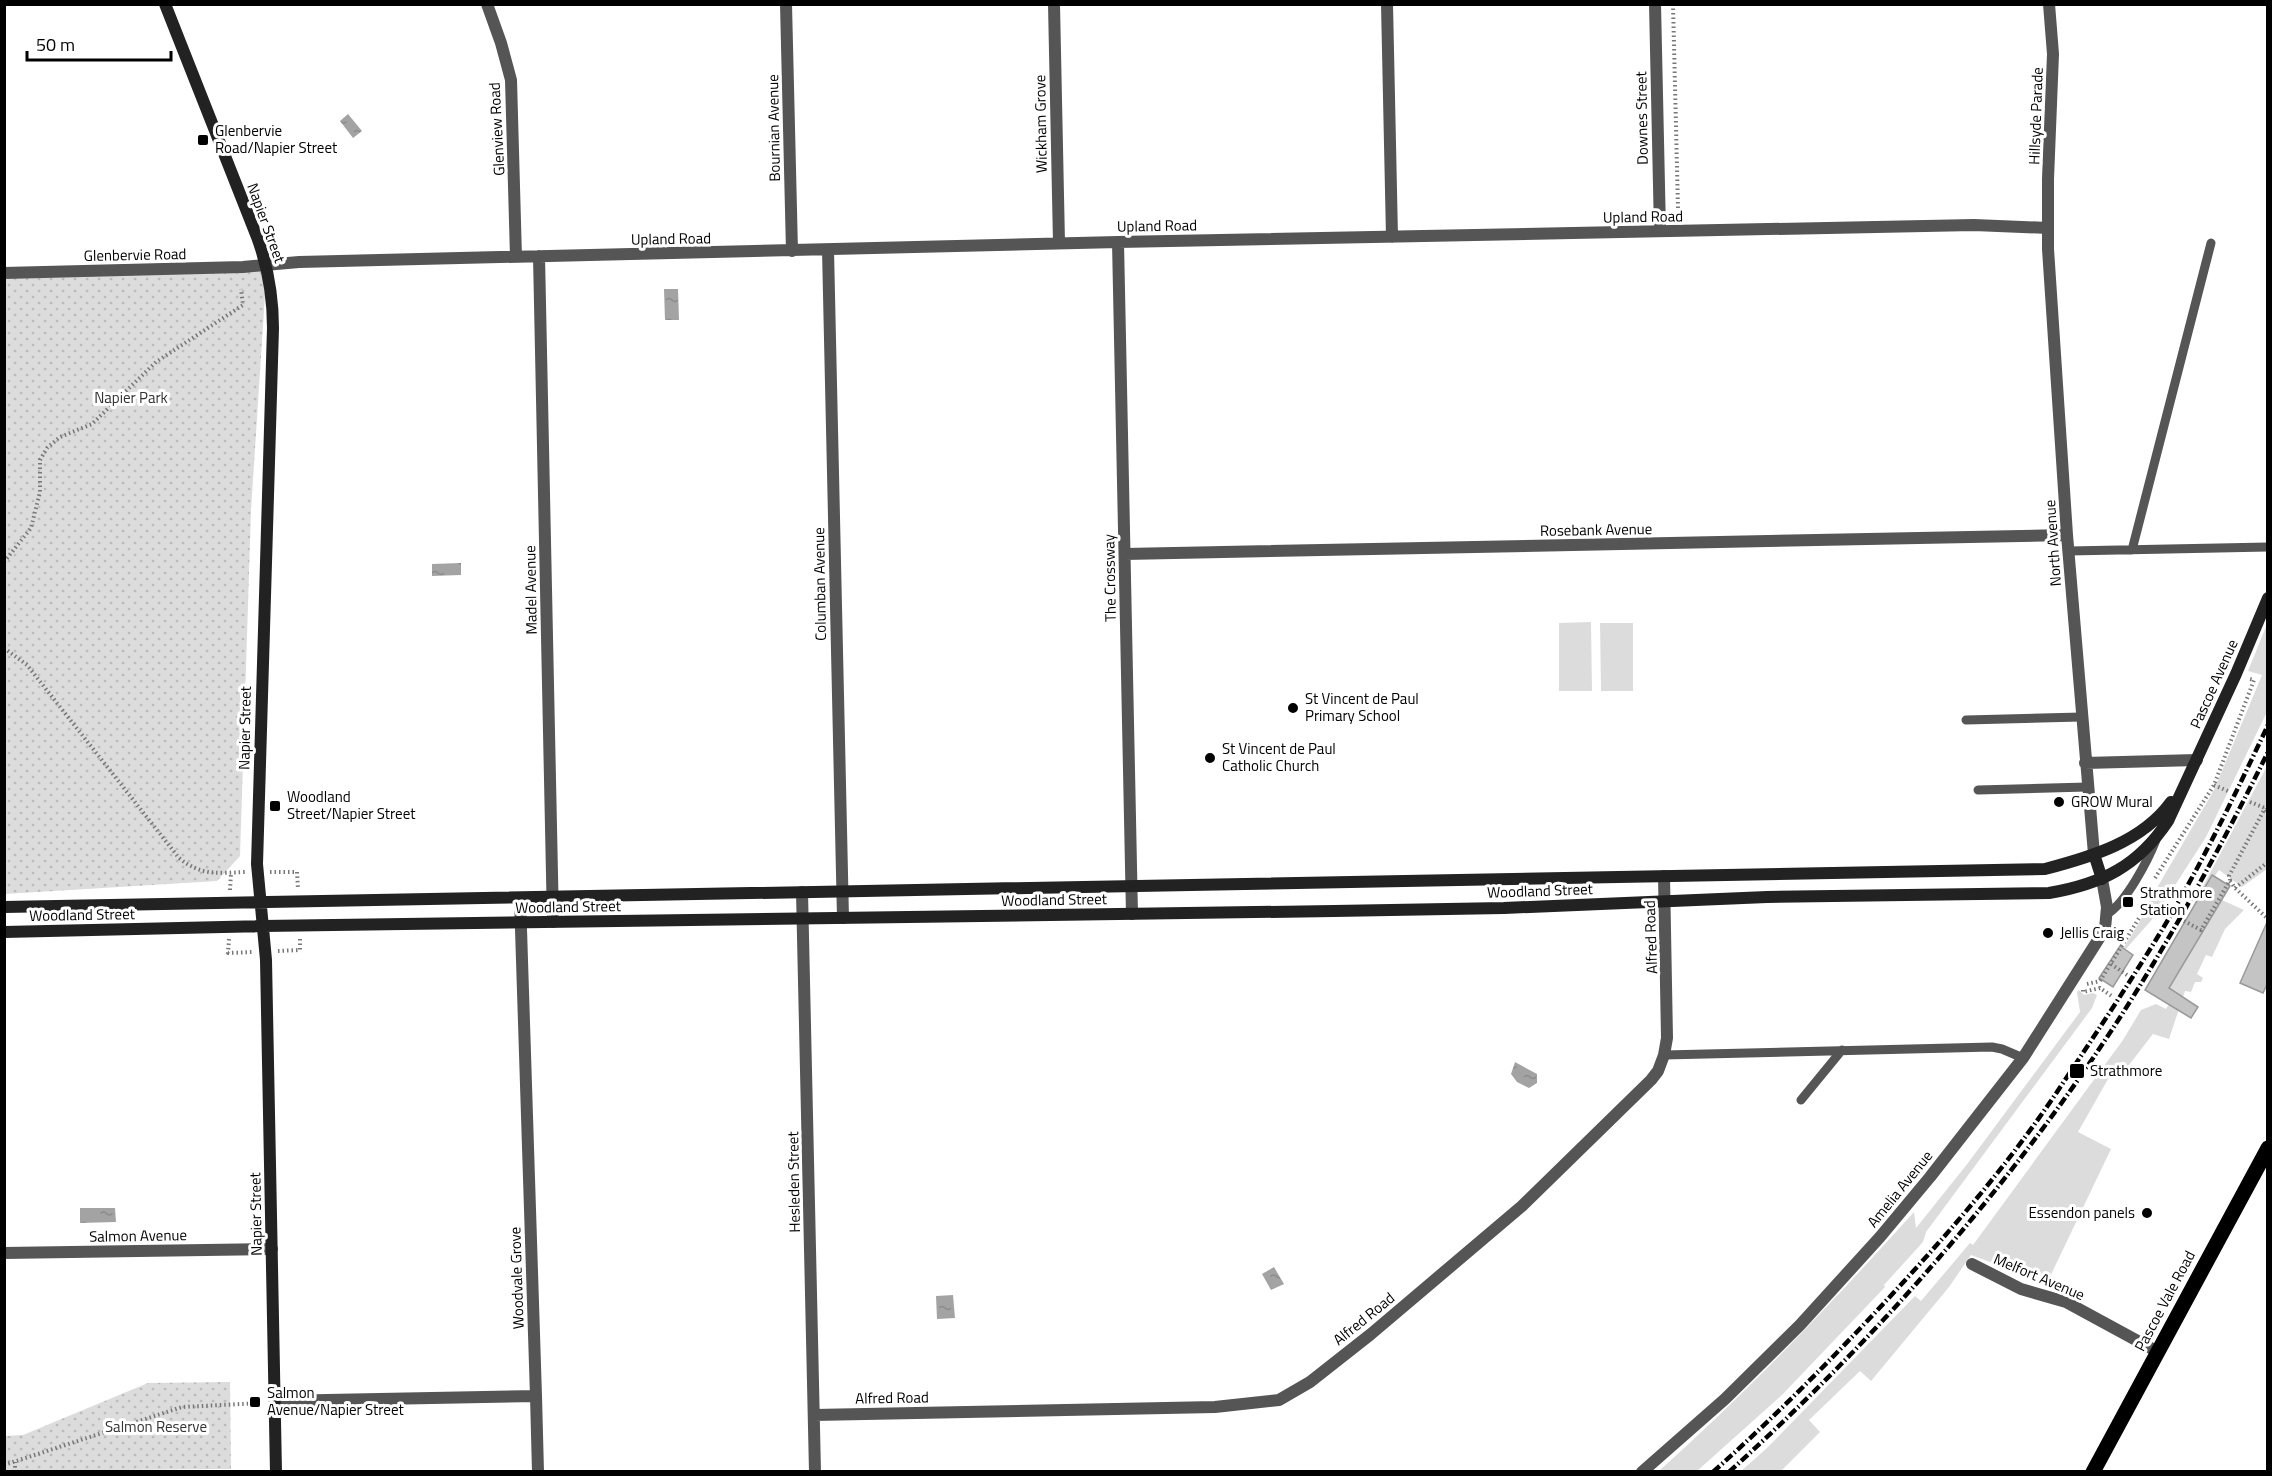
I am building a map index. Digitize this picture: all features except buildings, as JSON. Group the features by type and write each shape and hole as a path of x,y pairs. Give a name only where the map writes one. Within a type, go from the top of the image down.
{"main road":[{"name":"Napier Street","path":"165,4 267,264 273,295 257,864 266,960 276,1472"},
{"name":"Pascoe Avenue","path":"2102,879 2131,863 2157,838 2168,821 2236,674 2268,598"},
{"name":"Pascoe Avenue","path":"2094,854 2147,829 2165,811 2186,781"},
{"name":"Woodland Street","path":"4,907 2045,869 2094,854"},
{"path":"2094,854 2102,879"},
{"name":"Woodland Street","path":"4,932 264,926 1493,908 1664,901 2049,892 2102,879"},
{"name":"Pascoe Vale Road","path":"2093,1472 2267,1148"}],"street":[{"name":"Glenview Road","path":"487,4 511,80 516,257"},
{"name":"Bournian Avenue","path":"786,4 792,251"},
{"name":"Wickham Grove","path":"1054,4 1059,243"},
{"path":"1387,4 1392,237"},
{"name":"Downes Street","path":"1655,4 1660,231"},
{"name":"Hillsyde Parade","path":"2048,228 2053,54 2049,4"},
{"name":"Upland Road","path":"267,264 1059,243 1974,225 2048,228"},
{"name":"North Avenue","path":"2048,228 2067,535 2086,787 2094,854"},
{"name":"The Crossway","path":"1118,242 1132,914"},
{"name":"Columban Avenue","path":"828,250 843,918"},
{"name":"Madel Avenue","path":"539,256 553,922"},
{"name":"Glenbervie Road","path":"4,273 243,267 267,264"},
{"name":"Rosebank Avenue","path":"1125,554 2067,535"},
{"path":"2085,763 2197,760"},
{"name":"Alfred Road","path":"814,1415 1215,1407 1279,1400 1310,1382 1371,1334 1522,1206 1658,1071 1664,1055 1669,1018 1664,876"},
{"name":"Amelia Avenue","path":"1642,1472 1725,1398 1800,1325 1887,1229 2023,1058 2105,929 2107,898 2102,879"},
{"name":"Hesleden Street","path":"802,892 815,1472"},
{"name":"Woodvale Grove","path":"520,898 538,1472"},
{"name":"Salmon Avenue","path":"4,1253 272,1249"},
{"name":"Melfort Avenue","path":"1972,1264 2021,1289 2066,1302 2158,1352"},
{"path":"275,1401 536,1396"}],"lane":[{"path":"2132,550 2211,243"},
{"path":"2069,551 2268,547"},
{"path":"1966,720 2081,717"},
{"path":"1978,790 2086,787"},
{"path":"2107,914 2116,909 2151,854 2157,838"},
{"path":"1664,1055 1992,1047 2023,1058"},
{"path":"1801,1101 1842,1050"}],"path":[{"path":"1673,4 1678,208"},
{"path":"4,562 31,528 40,492 40,460 47,448 60,437 92,424 156,362 243,305 241,289"},
{"path":"4,648 27,665 179,858 192,869 208,873 231,873"},
{"path":"2152,883 2214,785 2254,680 2236,674"},
{"path":"2214,785 2230,792"},
{"path":"2250,802 2265,808 2268,814"},
{"path":"2265,808 2229,876 2235,888 2268,919"},
{"path":"2235,888 2268,862"},
{"path":"2184,921 2201,930 2230,880"},
{"path":"2113,997 2100,988 2085,992 2081,985 2100,981 2144,910 2139,903 2126,904 2121,901"},
{"path":"2111,964 2127,975"},
{"path":"4,1465 182,1407 275,1401"},
{"path":"15,1462 15,1472"}],"green space":[{"name":"Napier Park","path":"267,264 251,510 240,856 217,881 5,894 4,276"},
{"path":"1591,622 1592,691 1559,691 1559,623"},
{"path":"1600,623 1633,623 1633,691 1601,691"},
{"path":"2267,624 2267,712 2206,837 2156,915 2125,950 2123,949 2146,911 2147,905 2214,790 2262,675 2248,671"},
{"path":"2267,766 2267,869 2242,887 2219,870 2215,876 2212,875 2192,907"},
{"path":"2222,900 2244,910 2225,929 2212,957 2206,955 2197,974 2203,978 2201,982 2195,982 2191,992 2185,991 2169,1039 2153,1034 2125,1070 2116,1065 2078,1132 2111,1149 2047,1283 1971,1255 1949,1287 1871,1381 1860,1371 1809,1420 1820,1432 1781,1471 1740,1472 1767,1448 1915,1296 1921,1301 1970,1243 1973,1245 2123,1040 2141,1010 2156,1004 2166,1009 2176,993 2169,988"},
{"path":"2079,990 2084,995 2093,993 2097,995 2092,1008 1926,1232 1923,1242 1884,1285 1885,1287 1782,1395 1697,1471 1659,1471 1790,1345 1914,1212 1916,1228 1968,1163 2080,1012 2077,992"},
{"name":"Salmon Reserve","path":"230,1382 231,1469 5,1471 5,1436 23,1435 148,1383"}],"water":[{"path":"348,114 362,131 353,138 340,121"},
{"path":"664,289 678,289 679,320 665,320"},
{"path":"461,563 461,575 432,576 432,564"},
{"path":"1515,1062 1537,1074 1537,1083 1529,1088 1517,1082 1511,1074"},
{"path":"80,1208 115,1208 116,1222 80,1223"},
{"path":"1274,1267 1284,1284 1271,1290 1262,1274"},
{"path":"953,1295 955,1318 937,1319 936,1296"}],"railway":[{"path":"1713,1472 1830,1360 1875,1313 1960,1218 2020,1144 2095,1035 2172,912 2216,833 2268,725"},
{"path":"1729,1472 1836,1369 1888,1315 1986,1202 2031,1144 2117,1022 2158,956 2215,855 2268,752"}],"place":[{"name":"Glenbervie Road/Napier Street","path":"203,140"},
{"name":"St Vincent de Paul Primary School","path":"1293,708"},
{"name":"St Vincent de Paul Catholic Church","path":"1210,758"},
{"name":"GROW Mural","path":"2059,802"},
{"name":"Woodland Street/Napier Street","path":"275,806"},
{"name":"Strathmore Station","path":"2128,902"},
{"name":"Jellis Craig","path":"2048,933"},
{"name":"Strathmore","path":"2077,1071"},
{"name":"Essendon panels","path":"2147,1213"},
{"name":"Salmon Avenue/Napier Street","path":"255,1402"}]}
